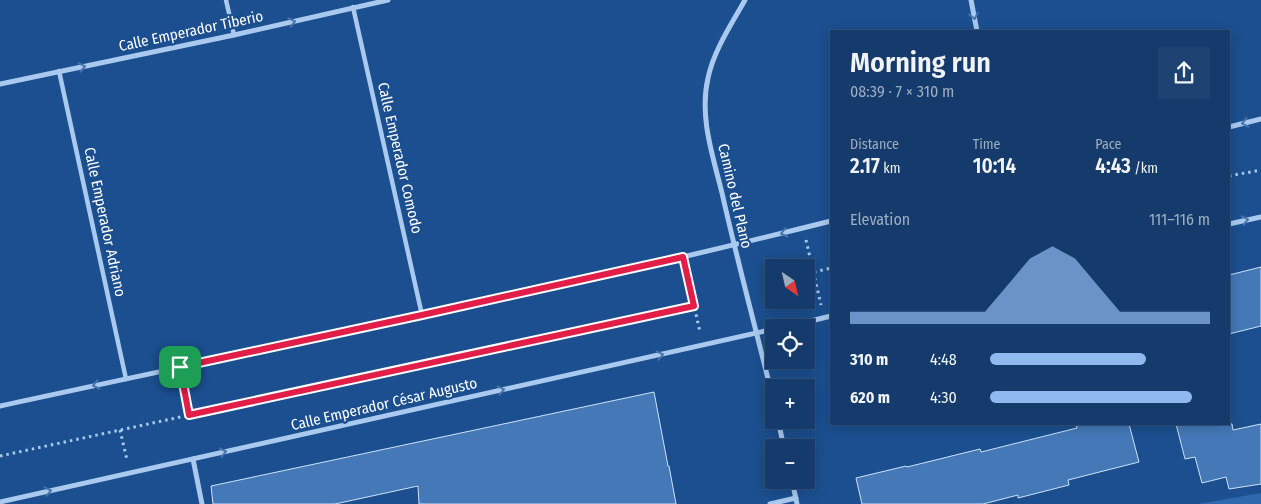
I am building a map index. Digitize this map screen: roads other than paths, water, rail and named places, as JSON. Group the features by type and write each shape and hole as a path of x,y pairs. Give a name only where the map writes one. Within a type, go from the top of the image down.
{"street":[{"path":"226,0 234,35"},
{"name":"Calle Emperador Tiberio","path":"0,84 234,35 388,0"},
{"name":"Camino del Plano","path":"745,0 715,54 708,79 705,106 707,131 769,379"},
{"path":"971,0 977,30"},
{"name":"Calle Emperador Comodo","path":"353,7 422,315"},
{"name":"Calle Emperador Adriano","path":"59,71 126,379"},
{"path":"1230,126 1261,119"},
{"path":"1230,224 1261,217"},
{"path":"0,406 734,246 830,221"},
{"path":"815,319 830,316"},
{"name":"Calle Emperador César Augusto","path":"0,502 765,332"},
{"path":"193,459 202,504"},
{"path":"770,504 796,501"}]}
